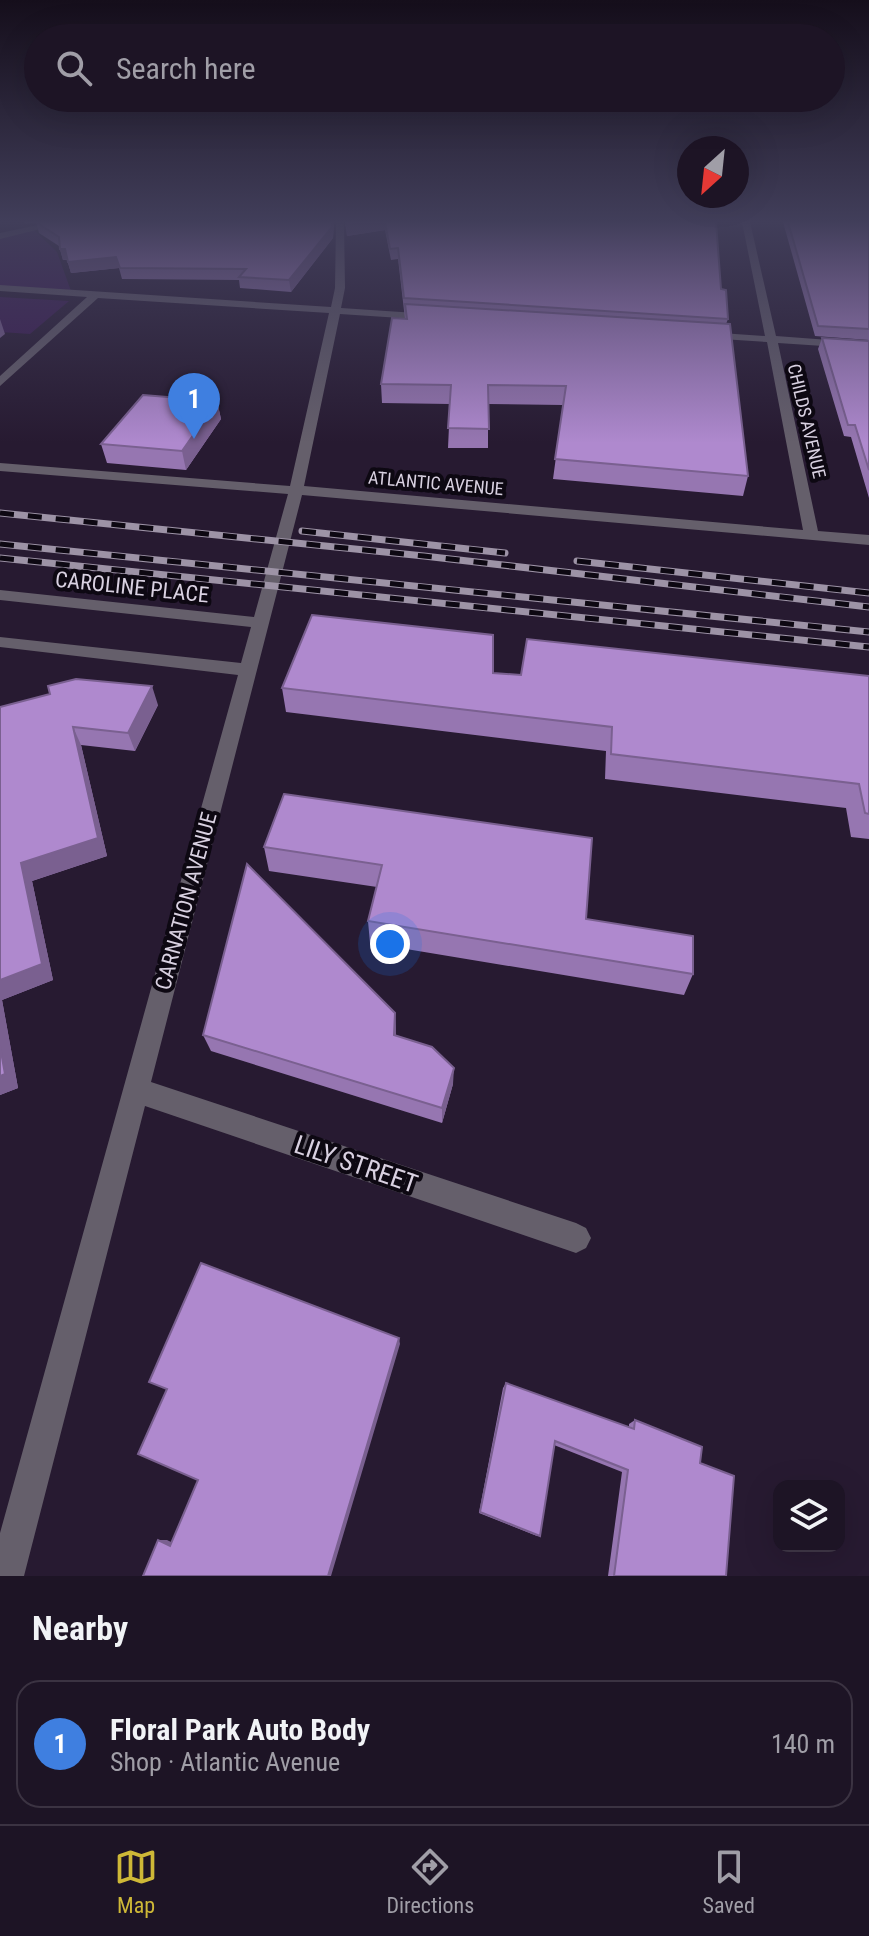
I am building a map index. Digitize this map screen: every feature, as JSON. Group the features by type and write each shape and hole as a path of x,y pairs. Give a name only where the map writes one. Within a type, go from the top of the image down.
{"street":[{"path":"0,382 94,296"},
{"path":"119,296 441,317"},
{"name":"CARNATION AVENUE","path":"6,1576 296,490 339,296"},
{"name":"CHILDS AVENUE","path":"762,296 810,516 811,535"},
{"path":"693,334 869,346"},
{"name":"ATLANTIC AVENUE","path":"0,467 869,540"},
{"name":"CAROLINE PLACE","path":"0,595 260,623"},
{"path":"0,642 248,670"},
{"name":"LILY STREET","path":"136,1090 576,1238"}],"shaded area":[{"path":"0,297 69,301 30,334 0,332"}],"building":[{"path":"404,296 726,296 728,319 404,298"},
{"path":"809,296 869,296 869,329 818,326"},
{"path":"405,304 730,324 748,476 555,459 566,386 488,385 489,429 448,428 451,385 381,384 392,318 407,319"},
{"path":"822,338 869,341 869,470 855,425 848,425"},
{"path":"143,395 217,401 182,451 101,444"},
{"path":"312,615 493,635 493,673 521,675 527,639 869,676 869,814 865,813 859,784 611,754 612,727 282,688"},
{"path":"76,679 152,686 128,733 73,727 98,838 21,863 42,964 0,980 0,707 50,694 48,686"},
{"path":"284,794 592,838 586,919 693,936 693,974 368,921 382,865 264,847"},
{"path":"247,864 395,1013 394,1035 432,1047 454,1068 442,1108 203,1035"},
{"path":"0,1046 5,1074 0,1076"},
{"path":"201,1263 399,1338 328,1576 143,1576 158,1540 170,1546 198,1480 138,1454 167,1389 149,1382"},
{"path":"506,1383 634,1429 635,1420 702,1447 700,1463 734,1476 726,1576 614,1576 628,1470 555,1441 540,1536 480,1512"}],"railway":[{"path":"0,513 424,556 869,607"},
{"path":"302,531 505,553"},
{"path":"0,544 869,632"},
{"path":"0,558 869,647"},
{"path":"577,561 869,593"}],"place":[{"name":"Floral Park Auto Body","path":"194,439"}]}
